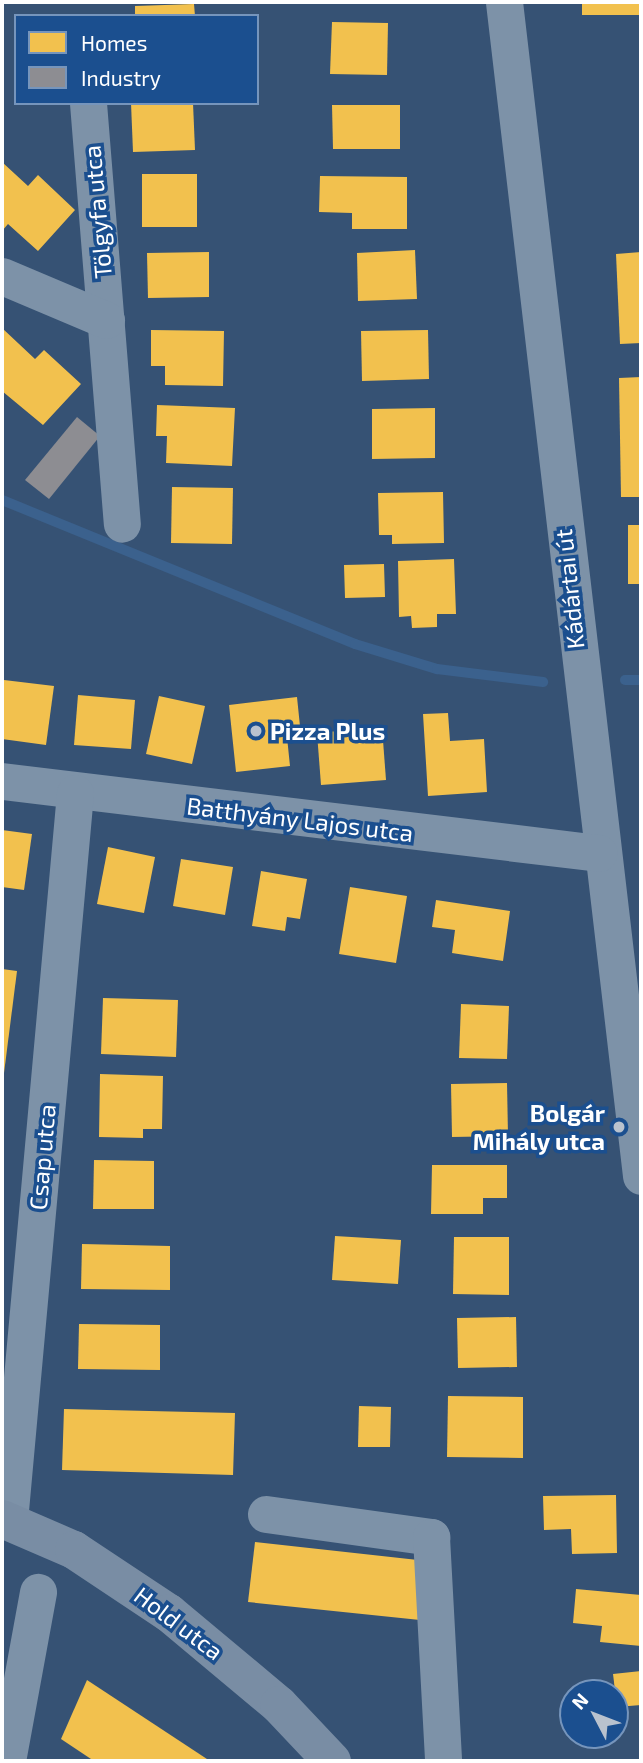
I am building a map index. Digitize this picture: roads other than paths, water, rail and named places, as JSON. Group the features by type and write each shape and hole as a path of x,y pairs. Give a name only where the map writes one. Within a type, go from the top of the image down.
{"street":[{"name":"Kádártai út","path":"504,2 599,853 641,1176"},
{"name":"Tölgyfa utca","path":"88,105 122,524"},
{"name":"Tölgyfa utca","path":"2,276 106,320"},
{"name":"Batthyány Lajos utca","path":"2,781 75,793 599,853"},
{"name":"Csap utca","path":"5,1520 16,1445 75,793"},
{"path":"266,1514 431,1536 443,1761"},
{"name":"Hold utca","path":"5,1520 74,1550 169,1613 269,1696 332,1761"},
{"path":"6,1761 38,1592"}],"waterway":[{"path":"2,500 355,644 437,669 543,682"},
{"path":"625,680 641,680"}],"place":[{"name":"Pizza Plus","path":"256,731"},
{"name":"Bolgár Mihály utca","path":"619,1127"}]}
